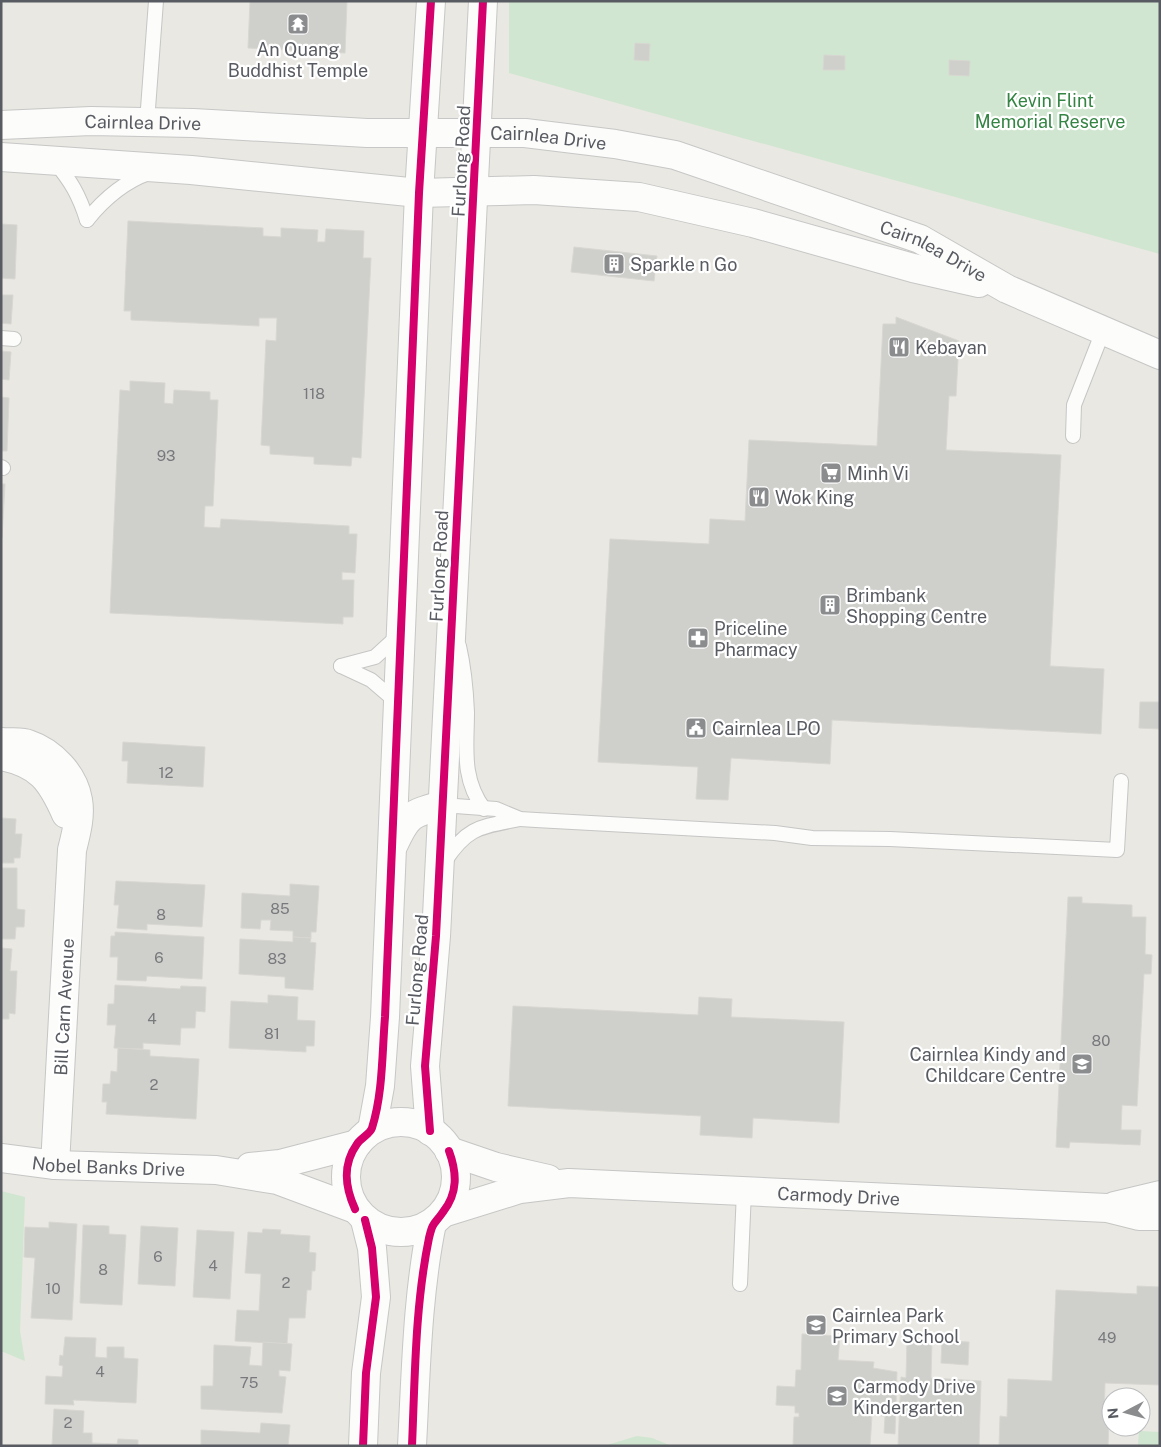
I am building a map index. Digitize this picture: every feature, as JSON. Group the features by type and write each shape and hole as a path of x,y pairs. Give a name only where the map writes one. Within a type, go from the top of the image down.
{"street":[{"name":"Furlong Road","path":"364,1137 380,1086 385,1018 419,193 424,132 430,1"},
{"name":"Furlong Road","path":"430,1131 425,1066 432,1001 476,190 484,1"},
{"name":"Cairnlea Drive","path":"1,124 91,121 367,132 525,133 615,144 675,155 920,239 1006,289 1160,355"},
{"name":"Cairnlea Drive","path":"1,157 166,168 419,193 476,190 534,190 639,196 753,223 913,268 1006,289"},
{"name":"Bill Carn Avenue","path":"1,742 27,743 48,754 65,769 78,799 79,820 72,850 55,1165"},
{"name":"Bill Carn Avenue","path":"1,756 15,759 36,769 53,785 67,814 72,850"},
{"path":"392,847 403,825 414,813 442,805"},
{"path":"363,1446 366,1373 376,1297 372,1248 360,1214 348,1193 346,1176 348,1159 364,1137 386,1124 401,1122 417,1125 430,1131 441,1140 449,1151 456,1183 452,1199 438,1218 424,1264 418,1313 412,1446"},
{"name":"Nobel Banks Drive","path":"1,1158 55,1165 216,1170 280,1164 364,1137"},
{"name":"Carmody Drive","path":"449,1151 496,1167 569,1183"},
{"name":"Nobel Banks Drive","path":"216,1170 277,1180 360,1214"},
{"name":"Carmody Drive","path":"438,1218 520,1189 569,1183 1108,1208 1140,1216 1160,1216"},
{"name":"Carmody Drive","path":"1108,1208 1160,1195"},
{"path":"360,1214 380,1229 398,1233 416,1231 438,1218"}],"lane":[{"path":"147,122 156,1"},
{"path":"54,161 71,181 80,198 87,220 116,189 140,176 166,168"},
{"path":"1073,436 1074,405 1103,331"},
{"path":"452,619 464,668 467,712 465,760 468,776 476,798 484,809"},
{"path":"399,705 371,680 341,666 375,657 402,631"},
{"path":"439,869 467,833 478,827 520,818 775,832 812,838 920,840 1117,850 1121,781"},
{"path":"442,805 496,809 520,818"},
{"path":"740,1284 744,1191"}],"green space":[{"name":"Kevin Flint Memorial Reserve","path":"509,1 1160,1 1160,254 509,73"},
{"path":"1,1191 25,1197 20,1331 25,1361 1,1351"},
{"path":"1151,1432 1160,1432 1160,1446 1138,1446 1139,1437 1151,1437"},
{"path":"637,1436 652,1438 672,1446 604,1446"}],"building":[{"name":"An Quang Buddhist Temple","path":"250,1 347,1 345,53 248,48"},
{"path":"635,43 650,44 649,61 634,60"},
{"path":"824,55 845,56 845,70 823,70"},
{"path":"949,60 970,61 969,76 949,75"},
{"path":"128,221 263,228 263,236 281,237 281,228 318,230 317,242 325,242 326,229 364,231 363,258 371,258 361,458 352,457 351,466 314,464 314,457 270,454 270,446 261,445 266,340 276,341 277,318 259,318 259,326 131,320 131,311 124,311"},
{"path":"1,224 17,225 15,279 1,278"},
{"name":"Sparkle n Go","path":"574,247 657,256 654,281 571,272"},
{"path":"1,295 13,295 11,324 1,323"},
{"name":"Brimbank Shopping Centre","path":"896,317 959,341 956,396 949,396 946,450 1061,455 1050,666 1104,669 1101,734 832,720 830,764 731,758 728,800 696,799 698,767 598,762 610,539 709,544 710,519 745,521 749,440 877,446 883,324 896,324"},
{"path":"1,351 11,352 9,380 1,379"},
{"path":"130,381 165,383 164,403 173,404 174,390 210,392 210,400 218,400 213,506 205,506 204,527 220,528 221,519 349,526 349,534 357,534 355,573 342,572 342,580 354,580 353,617 343,617 343,624 110,613 120,390 130,391"},
{"path":"1,397 9,398 7,451 1,451"},
{"path":"1,484 5,484 2,538 1,538"},
{"path":"1140,702 1160,702 1160,729 1139,728"},
{"path":"123,742 205,747 203,787 127,783 128,761 122,761"},
{"path":"1,818 16,819 15,834 22,834 20,858 14,858 14,863 1,863"},
{"path":"1,868 17,868 17,909 25,910 24,927 16,927 15,939 1,939"},
{"path":"116,881 205,885 202,927 147,924 147,930 117,928 119,905 114,905"},
{"path":"290,884 319,886 316,932 311,932 311,938 293,937 293,931 270,930 271,920 261,920 260,929 241,928 242,893 290,896"},
{"path":"1068,897 1082,897 1082,903 1132,905 1132,917 1146,917 1145,954 1152,955 1151,974 1144,974 1137,1106 1122,1105 1121,1130 1141,1130 1140,1145 1070,1142 1069,1148 1056,1147"},
{"path":"115,932 204,937 202,979 147,976 146,981 117,980 118,957 110,957 111,936 115,936"},
{"path":"293,937 311,938 310,942 316,943 313,990 285,988 285,977 239,974 240,939 293,942"},
{"path":"1,948 12,949 10,971 17,971 15,1014 9,1013 9,1019 1,1019"},
{"path":"115,985 180,989 181,986 206,987 205,1012 196,1011 195,1028 181,1028 180,1045 143,1043 143,1049 114,1048 116,1025 107,1025 108,1004 114,1004"},
{"path":"268,995 298,997 297,1020 315,1021 314,1046 306,1046 306,1052 229,1048 231,1001 268,1003"},
{"path":"699,997 732,999 731,1017 844,1022 839,1123 753,1118 752,1138 700,1135 701,1116 508,1106 513,1006 698,1015"},
{"path":"118,1048 150,1050 150,1056 199,1059 196,1119 106,1114 107,1102 102,1102 103,1084 110,1084 111,1071 117,1072"},
{"path":"49,1222 77,1224 72,1320 31,1318 35,1258 24,1257 25,1227 49,1228"},
{"path":"83,1225 109,1226 109,1234 126,1235 122,1305 80,1303"},
{"path":"141,1226 178,1228 175,1286 138,1284"},
{"path":"263,1229 281,1230 280,1234 310,1236 309,1252 316,1253 315,1271 312,1271 311,1290 307,1290 305,1318 289,1318 287,1344 235,1341 237,1310 259,1311 261,1274 245,1273 248,1232 262,1233"},
{"path":"197,1230 234,1232 230,1299 193,1297"},
{"path":"1137,1286 1160,1287 1160,1385 1105,1383 1105,1387 1101,1387 1101,1437 1108,1437 1108,1446 999,1446 1000,1416 1007,1417 1008,1379 1052,1381 1056,1290 1137,1294"},
{"name":"Carmody Drive Kindergarten","path":"802,1334 840,1336 838,1360 874,1362 873,1368 897,1372 895,1434 884,1433 885,1416 872,1415 870,1446 793,1446 794,1417 799,1417 799,1413 795,1413 795,1406 776,1405 777,1386 795,1387 796,1370 801,1370"},
{"path":"65,1337 96,1338 95,1357 107,1358 107,1347 124,1347 124,1358 138,1359 136,1403 73,1400 74,1405 45,1404 46,1376 62,1377 63,1366 59,1365 60,1355 63,1356"},
{"path":"907,1339 932,1340 931,1378 981,1381 979,1446 898,1446 901,1377 906,1378"},
{"path":"942,1341 969,1342 968,1365 941,1363"},
{"path":"263,1342 292,1344 290,1371 279,1370 279,1376 286,1377 282,1413 201,1409 201,1386 213,1386 214,1345 251,1347 249,1365 262,1366"},
{"path":"54,1409 84,1411 83,1433 92,1433 92,1443 117,1444 118,1439 138,1440 138,1446 52,1446"},
{"path":"261,1423 290,1425 288,1446 201,1446 201,1430 260,1433"}],"cycle path":[{"path":"355,1209 347,1184 347,1168 352,1152 372,1128 376,1115 385,1017 419,193 431,1"},
{"path":"430,1131 425,1066 436,936 483,1"},
{"path":"412,1446 416,1341 424,1264 434,1224 448,1205 454,1190 454,1167 449,1151"},
{"path":"363,1446 366,1373 376,1297 372,1248 365,1220"}],"place":[{"name":"An Quang Buddhist Temple","path":"298,24"},
{"name":"Sparkle n Go","path":"614,264"},
{"name":"Kebayan","path":"899,347"},
{"name":"Minh Vi","path":"831,473"},
{"name":"Wok King","path":"759,497"},
{"name":"Brimbank Shopping Centre","path":"830,605"},
{"name":"Priceline Pharmacy","path":"698,638"},
{"name":"Cairnlea LPO","path":"696,728"},
{"name":"Cairnlea Kindy and Childcare Centre","path":"1082,1064"},
{"name":"Cairnlea Park Primary School","path":"816,1325"},
{"name":"Carmody Drive Kindergarten","path":"837,1396"}]}
